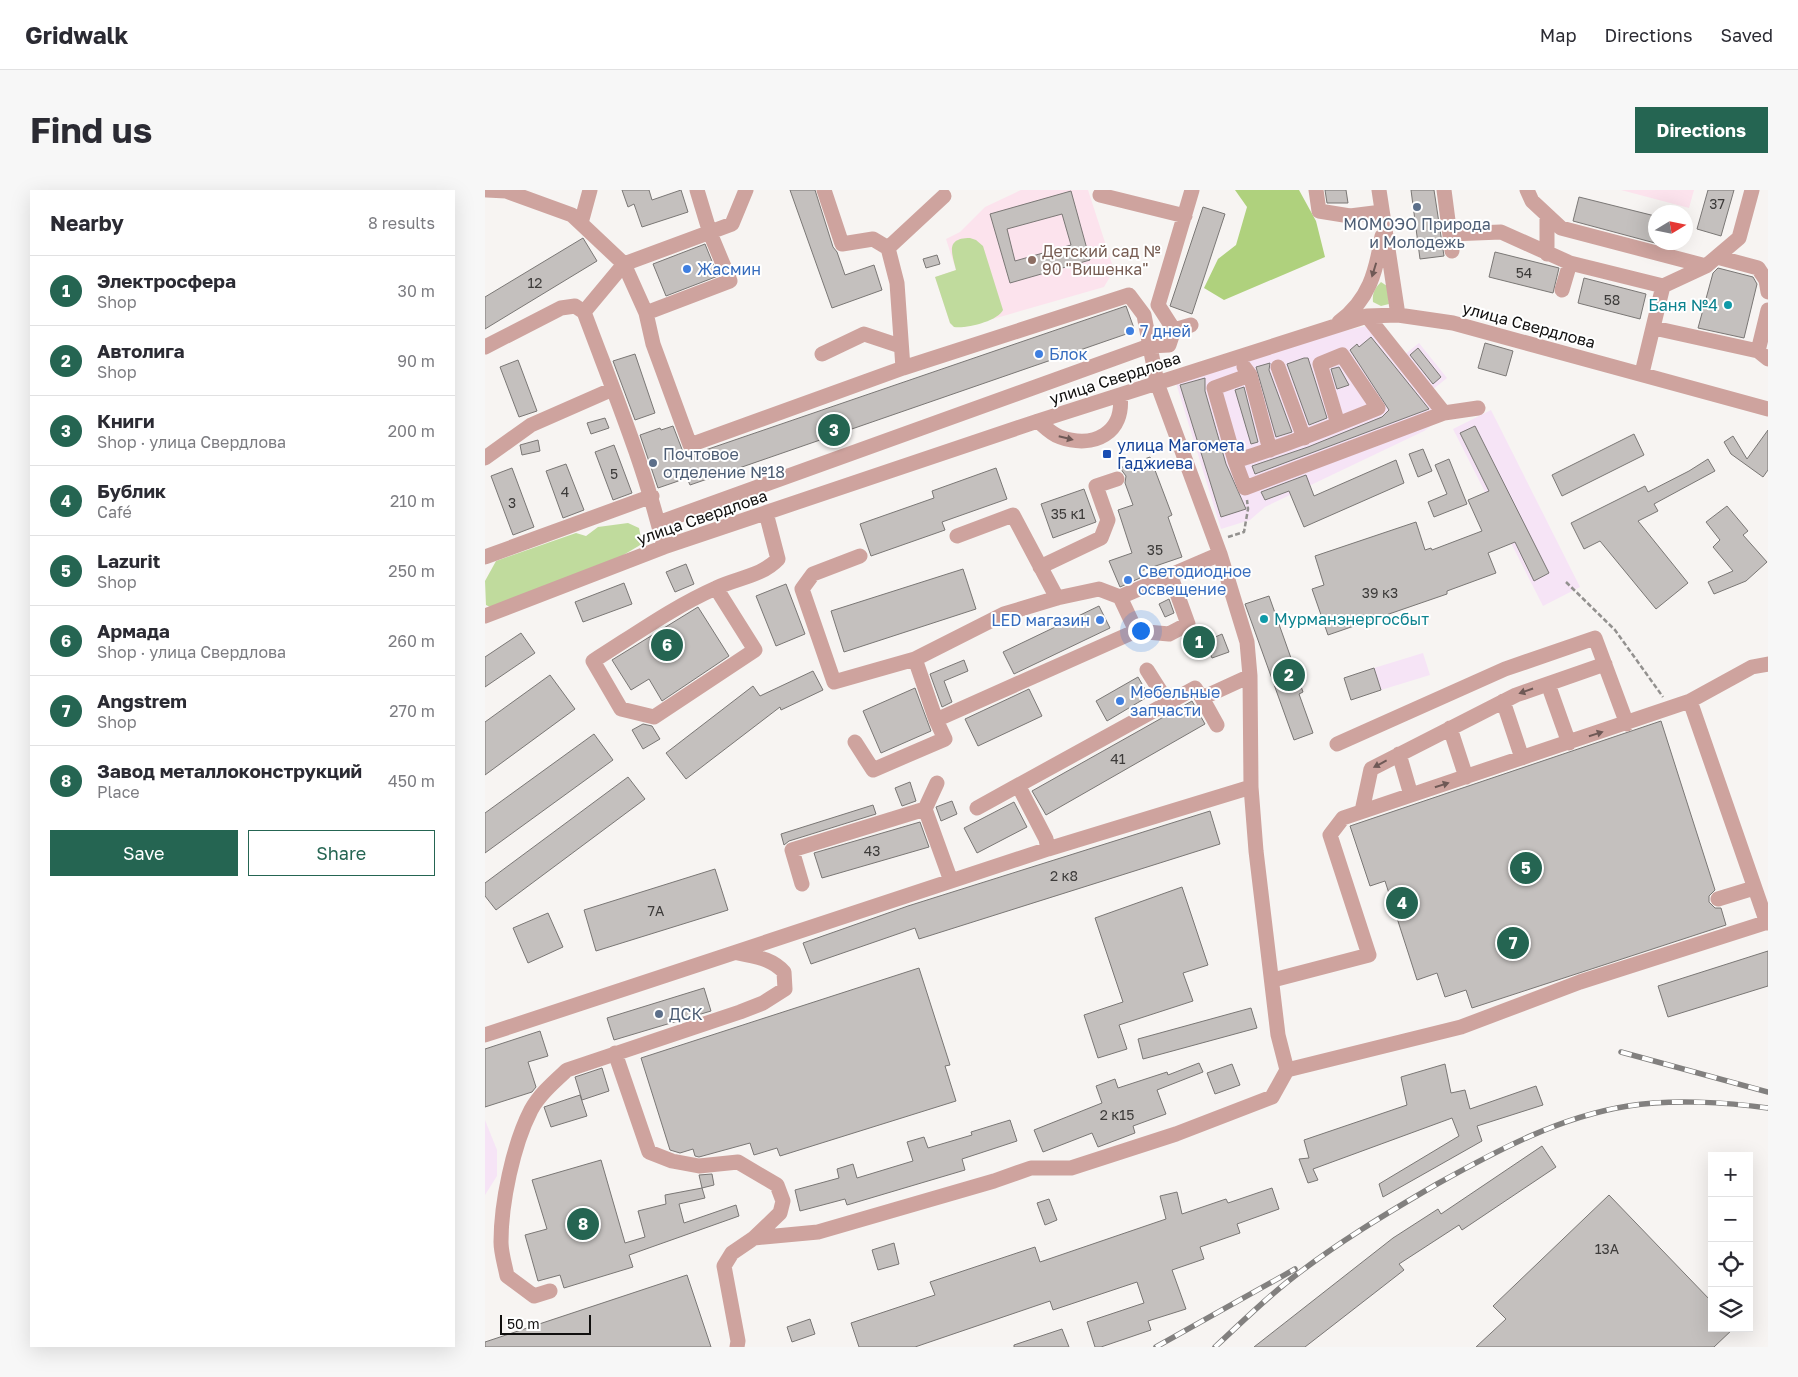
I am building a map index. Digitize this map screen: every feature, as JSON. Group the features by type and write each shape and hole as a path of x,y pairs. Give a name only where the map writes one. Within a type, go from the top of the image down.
{"street":[{"path":"487,190 524,194 571,215 624,264 646,313 653,344 690,445 903,368 1129,295 1143,315 1157,383 1218,548 1247,642 1250,676 1257,702 1251,787 1256,851 1273,980 1278,1035 1287,1070 1272,1097 1176,1134 1071,1168 1031,1168 994,1181 818,1232 754,1238"},
{"path":"581,223 590,190"},
{"path":"646,313 729,281 710,233 697,190"},
{"path":"584,312 624,264 732,224 746,190"},
{"path":"823,190 842,244 873,239 888,248 897,284 903,368"},
{"path":"1174,330 1158,305 1192,190"},
{"path":"1316,190 1319,211 1350,216 1383,217"},
{"path":"1379,190 1398,315"},
{"path":"1444,190 1452,251"},
{"path":"1527,190 1532,201 1561,228 1711,262 1758,268 1766,280 1768,292"},
{"path":"1450,234 1501,232 1570,263 1663,286 1711,262 1739,238 1752,190"},
{"path":"1101,195 1185,216"},
{"path":"888,248 944,196"},
{"path":"1335,325 1357,306 1365,296 1377,261 1383,217"},
{"path":"1547,217 1547,254"},
{"path":"1561,290 1570,263"},
{"path":"1642,373 1663,286"},
{"path":"485,347 561,308 575,306 584,312 652,496 665,547"},
{"path":"1654,328 1763,355 1768,310"},
{"name":"улица Свердлова","path":"485,616 665,547 1120,394 1367,316 1398,315 1453,323 1642,373 1768,409"},
{"path":"1367,316 1444,413"},
{"path":"1174,330 1191,326"},
{"path":"659,523 1149,346 1169,345 1174,330"},
{"path":"822,354 863,334 900,346"},
{"path":"1235,461 1304,438 1378,408 1342,355 1320,364 1338,424"},
{"path":"1238,357 1250,375 1271,450"},
{"path":"1278,367 1304,438"},
{"path":"1250,375 1214,388 1235,461 1245,488 1444,413 1478,408"},
{"path":"485,458 496,448 531,424 613,389"},
{"path":"1038,421 1058,436 1080,441 1099,438 1111,431 1120,419 1120,394"},
{"path":"1040,567 1101,538 1108,520 1096,486 1117,479"},
{"path":"485,557 652,496"},
{"path":"716,588 755,650 654,717 621,709 593,660 685,604 716,588 769,569 779,559 766,514"},
{"path":"957,536 1013,515 1057,598"},
{"path":"1120,597 1170,574 1218,548"},
{"path":"860,556 813,574 802,589 834,682 915,659 1004,614 1057,598 1099,589 1120,597 1136,631"},
{"path":"936,720 1136,631 1169,634 1189,624 1170,574"},
{"path":"1337,744 1505,669 1595,638 1627,724"},
{"path":"855,742 873,770 945,739 936,720 915,659"},
{"path":"1362,811 1371,769 1503,701 1605,664"},
{"path":"1273,980 1369,954 1330,835 1343,818 1627,724 1690,701 1752,667 1768,664"},
{"path":"1147,670 1168,703"},
{"path":"1202,698 1250,676"},
{"path":"1548,684 1569,743"},
{"path":"977,808 1019,787 1195,688 1217,725"},
{"path":"1503,701 1523,758"},
{"path":"1287,1070 1461,1027 1580,982 1767,922 1690,701"},
{"path":"1450,728 1467,777"},
{"path":"1399,754 1411,795"},
{"path":"937,783 925,809 951,881"},
{"path":"1019,787 1046,839 1048,848"},
{"path":"485,1035 737,953 1048,848 1251,787"},
{"path":"802,884 792,850 925,809"},
{"path":"1718,899 1754,888"},
{"path":"550,1291 534,1296 507,1276 501,1243 506,1194 518,1146 531,1110 551,1084 567,1070 740,1012 763,1003 785,989 784,972 778,965 770,960 737,953"},
{"path":"615,1053 649,1152 672,1160 699,1166 738,1162 777,1185 783,1201 780,1213 754,1238 732,1253 724,1266 738,1341 737,1347"}],"path":[{"path":"1218,548 1244,532 1248,509 1245,488"},
{"path":"1566,582 1615,630 1671,708"}],"shaded area":[{"name":"Детский сад № 90 \"Вишенка\"","path":"1021,190 1088,190 1114,270 1104,287 965,327 954,327 950,323 935,277 956,270 946,239 960,232 985,207"},
{"path":"1621,190 1694,190 1690,205 1678,205"},
{"path":"1376,324 1404,355 1419,343 1447,378 1432,390 1450,412 1424,431 1265,507 1250,520 1221,529 1176,383 1325,335"},
{"path":"1491,410 1580,587 1543,606 1453,429"},
{"path":"1423,653 1430,675 1381,690 1374,668"},
{"path":"485,1120 497,1150 497,1176 485,1195"}],"green space":[{"path":"1235,190 1299,190 1316,221 1325,257 1224,300 1204,288 1218,259 1236,245 1247,207"},
{"path":"970,238 983,246 1003,310 995,318 988,321 966,327 954,327 950,323 935,277 956,270 952,248 957,241"},
{"path":"1381,282 1387,286 1389,304 1381,306 1373,302 1373,296 1374,291"},
{"path":"628,523 639,528 642,544 620,557 490,607 486,605 485,581 496,561 576,533 586,536 598,527"}],"building":[{"path":"622,190 649,190 652,200 681,190 688,212 642,227 634,204 628,207"},
{"path":"790,190 815,190 833,247 837,252 845,275 874,265 882,290 832,308"},
{"path":"1325,190 1346,190 1348,203 1327,203"},
{"path":"1411,190 1434,190 1444,256 1420,259"},
{"path":"1708,190 1734,190 1721,236 1697,229"},
{"path":"1071,191 1090,260 1010,283 990,214","holes":["1062,214 1071,245 1015,261 1007,229"]},
{"path":"1579,197 1648,214 1648,241 1573,221"},
{"path":"1203,207 1225,214 1192,314 1170,306"},
{"path":"583,238 597,261 485,329 485,297"},
{"name":"Жасмин","path":"705,244 718,276 666,296 653,264"},
{"path":"1495,252 1559,268 1553,293 1489,277"},
{"path":"937,255 940,264 926,268 923,259"},
{"name":"Баня №4","path":"1718,268 1753,277 1757,284 1744,338 1698,328 1713,273"},
{"path":"1584,278 1646,294 1640,319 1578,303"},
{"path":"1126,306 1135,331 690,485 687,478 658,488 640,435 673,426 685,457"},
{"path":"1371,337 1429,409 1255,474 1252,466 1308,447 1382,417 1389,410 1350,350 1357,344 1359,347"},
{"path":"1485,343 1513,351 1506,376 1478,368"},
{"path":"1418,348 1441,377 1433,384 1410,355"},
{"path":"635,354 655,413 635,420 613,361"},
{"path":"1308,358 1327,418 1309,425 1287,364"},
{"path":"518,360 537,411 519,417 500,367"},
{"path":"1270,363 1269,370 1292,432 1276,437 1256,367"},
{"path":"1339,367 1349,385 1337,389 1331,369"},
{"path":"1205,378 1205,391 1226,464 1246,509 1221,517 1180,385"},
{"path":"1244,387 1258,442 1251,444 1235,390"},
{"path":"605,418 609,428 591,434 587,423"},
{"path":"1475,426 1549,573 1534,581 1515,542 1488,553 1496,573 1447,591 1447,594 1328,635 1312,589 1324,585 1315,556 1416,522 1425,550 1431,548 1432,550 1482,531 1468,500 1489,491 1460,433"},
{"path":"1768,430 1768,470 1763,477 1731,454 1724,442 1733,436 1747,459"},
{"path":"1634,434 1644,455 1562,496 1552,475"},
{"path":"538,440 540,451 522,455 520,445"},
{"path":"614,445 632,493 613,500 595,452"},
{"path":"1423,449 1432,471 1418,477 1409,454"},
{"path":"1150,457 1172,515 1168,517 1182,557 1138,572 1140,578 1120,587 1109,561 1132,553 1118,510 1133,505 1125,483 1126,476 1120,468"},
{"path":"1449,459 1467,504 1434,517 1428,502 1447,494 1435,465"},
{"path":"1708,459 1715,471 1654,504 1658,511 1638,521 1688,583 1656,609 1600,541 1584,549 1571,523 1645,486 1648,492"},
{"path":"1396,460 1404,483 1304,527 1289,491 1265,500 1261,492 1306,475 1314,496"},
{"path":"566,464 584,510 563,518 546,471"},
{"path":"512,468 534,527 513,535 491,476"},
{"path":"996,468 1007,499 942,522 945,530 871,556 860,524 934,498 932,491"},
{"path":"1084,489 1096,522 1053,538 1041,504"},
{"path":"1727,506 1748,531 1743,535 1767,562 1746,581 1714,594 1708,582 1733,571 1713,547 1720,540 1706,522"},
{"path":"686,564 694,584 675,592 666,572"},
{"path":"963,569 976,609 844,652 831,611"},
{"path":"624,583 632,604 583,622 575,602"},
{"path":"786,584 805,634 776,646 756,596"},
{"path":"1269,596 1303,692 1299,694 1313,733 1294,740 1245,604"},
{"path":"1169,599 1174,613 1165,617 1159,604"},
{"path":"1099,606 1110,628 1014,674 1003,652"},
{"path":"698,607 729,656 662,701 649,679 631,690 612,660"},
{"path":"1210,629 1213,638 1222,634 1229,652 1212,658 1208,648 1188,655 1182,638"},
{"path":"521,633 535,653 485,687 485,657"},
{"path":"964,660 968,671 944,681 952,702 942,707 930,674"},
{"path":"1374,668 1381,690 1351,700 1344,678"},
{"path":"813,671 823,690 781,710 780,707 686,779 666,753 753,686 760,696"},
{"path":"550,675 575,709 485,775 485,722"},
{"path":"1138,677 1149,696 1107,721 1096,701"},
{"path":"915,688 931,731 881,753 863,711"},
{"path":"1029,689 1042,716 978,746 965,719"},
{"path":"1192,701 1205,724 1046,815 1032,791"},
{"path":"1661,721 1715,890 1709,896 1709,902 1715,908 1721,908 1726,925 1472,1008 1466,990 1445,997 1437,973 1417,980 1385,881 1370,886 1350,826"},
{"path":"643,724 652,726 660,739 643,749 632,730"},
{"path":"594,734 613,760 485,853 485,813"},
{"path":"628,777 645,799 496,910 485,896 485,883"},
{"path":"910,782 916,801 902,806 895,788"},
{"path":"952,801 957,814 941,821 936,807"},
{"path":"1014,802 1027,827 977,853 964,828"},
{"path":"873,805 876,814 789,841 784,845 781,834"},
{"path":"1210,811 1220,844 919,939 915,928 811,964 803,943 908,906"},
{"path":"920,822 929,847 822,878 814,853"},
{"path":"715,869 728,910 596,951 584,910"},
{"path":"1182,887 1208,965 1183,973 1193,1001 1119,1025 1127,1049 1098,1058 1084,1015 1123,1002 1095,918"},
{"path":"548,913 563,947 528,963 513,928"},
{"path":"1768,951 1768,986 1668,1017 1658,986"},
{"path":"919,968 950,1065 945,1066 956,1101 780,1156 777,1148 754,1155 750,1143 699,1157 695,1156 693,1149 680,1153 670,1150 641,1058"},
{"name":"ДСК","path":"704,988 711,1011 614,1040 607,1018"},
{"path":"1251,1008 1257,1028 1143,1059 1138,1039"},
{"path":"540,1031 548,1056 528,1062 536,1087 532,1092 485,1107 485,1049"},
{"path":"1199,1063 1203,1072 1157,1090 1166,1114 1133,1126 1135,1133 1098,1147 1092,1133 1043,1152 1034,1130 1102,1103 1096,1086 1115,1079 1118,1088 1167,1072 1168,1075"},
{"path":"1232,1064 1240,1085 1215,1094 1207,1073"},
{"path":"1445,1064 1451,1093 1465,1090 1470,1109 1536,1086 1543,1105 1477,1126 1482,1141 1383,1197 1379,1184 1459,1136 1452,1118 1313,1169 1318,1180 1308,1183 1299,1159 1309,1158 1304,1140 1407,1105 1401,1077"},
{"path":"602,1068 609,1091 582,1100 575,1077"},
{"path":"580,1095 587,1116 551,1127 544,1107"},
{"path":"1010,1120 1017,1141 962,1159 965,1170 847,1205 845,1199 800,1211 795,1190 839,1178 837,1169 853,1164 857,1178 913,1161 907,1142 924,1137 928,1148 972,1135 971,1132"},
{"path":"1542,1146 1556,1167 1462,1230 1459,1225 1399,1264 1404,1270 1305,1347 1254,1347 1393,1238 1438,1209 1441,1214"},
{"path":"601,1160 625,1243 645,1237 638,1211 666,1204 665,1195 702,1188 705,1198 679,1204 684,1223 736,1205 739,1216 629,1255 633,1267 564,1288 560,1275 538,1281 525,1235 547,1229 532,1180"},
{"path":"712,1174 714,1185 702,1188 699,1175"},
{"path":"1272,1188 1279,1209 1237,1224 1240,1233 1200,1247 1204,1259 1172,1270 1186,1309 1148,1321 1151,1330 1101,1347 1095,1347 1087,1322 1144,1303 1137,1282 1053,1310 1050,1301 915,1347 859,1347 851,1323 935,1295 930,1282 1035,1247 1040,1262 1166,1219 1160,1196 1177,1192 1182,1214 1226,1199 1228,1203"},
{"path":"1609,1195 1708,1298 1708,1332 1730,1332 1714,1347 1476,1347 1506,1319 1493,1306"},
{"path":"1049,1199 1057,1220 1045,1225 1037,1203"},
{"path":"894,1243 899,1264 878,1270 872,1250"},
{"path":"687,1275 711,1347 485,1347 485,1342"},
{"path":"810,1319 815,1334 792,1342 787,1327"},
{"path":"1062,1329 1069,1347 1014,1347 1014,1345"}],"railway":[{"path":"1621,1052 1768,1092"},
{"path":"1215,1347 1281,1287 1344,1241 1437,1184 1529,1136 1602,1111 1644,1104 1698,1102 1768,1108"},
{"path":"1156,1347 1295,1269"}],"place":[{"name":"МОМОЭО Природа и Молодежь","path":"1417,207"},
{"name":"Детский сад № 90 \"Вишенка\"","path":"1032,260"},
{"name":"Жасмин","path":"687,269"},
{"name":"Баня №4","path":"1728,305"},
{"name":"7 дней","path":"1130,331"},
{"name":"Блок","path":"1039,354"},
{"name":"Книги","path":"834,430"},
{"name":"улица Магомета Гаджиева","path":"1107,454"},
{"name":"Почтовое отделение №18","path":"653,463"},
{"name":"Светодиодное освещение","path":"1128,580"},
{"name":"Мурманэнергосбыт","path":"1264,619"},
{"name":"LED магазин","path":"1100,620"},
{"name":"Электросфера","path":"1199,642"},
{"name":"Армада","path":"667,645"},
{"name":"Автолига","path":"1289,675"},
{"name":"Мебельные запчасти","path":"1120,701"},
{"name":"Lazurit","path":"1526,868"},
{"name":"Бублик","path":"1402,903"},
{"name":"Angstrem","path":"1513,943"},
{"name":"ДСК","path":"659,1014"},
{"name":"Завод металлоконструкций","path":"583,1224"}]}
